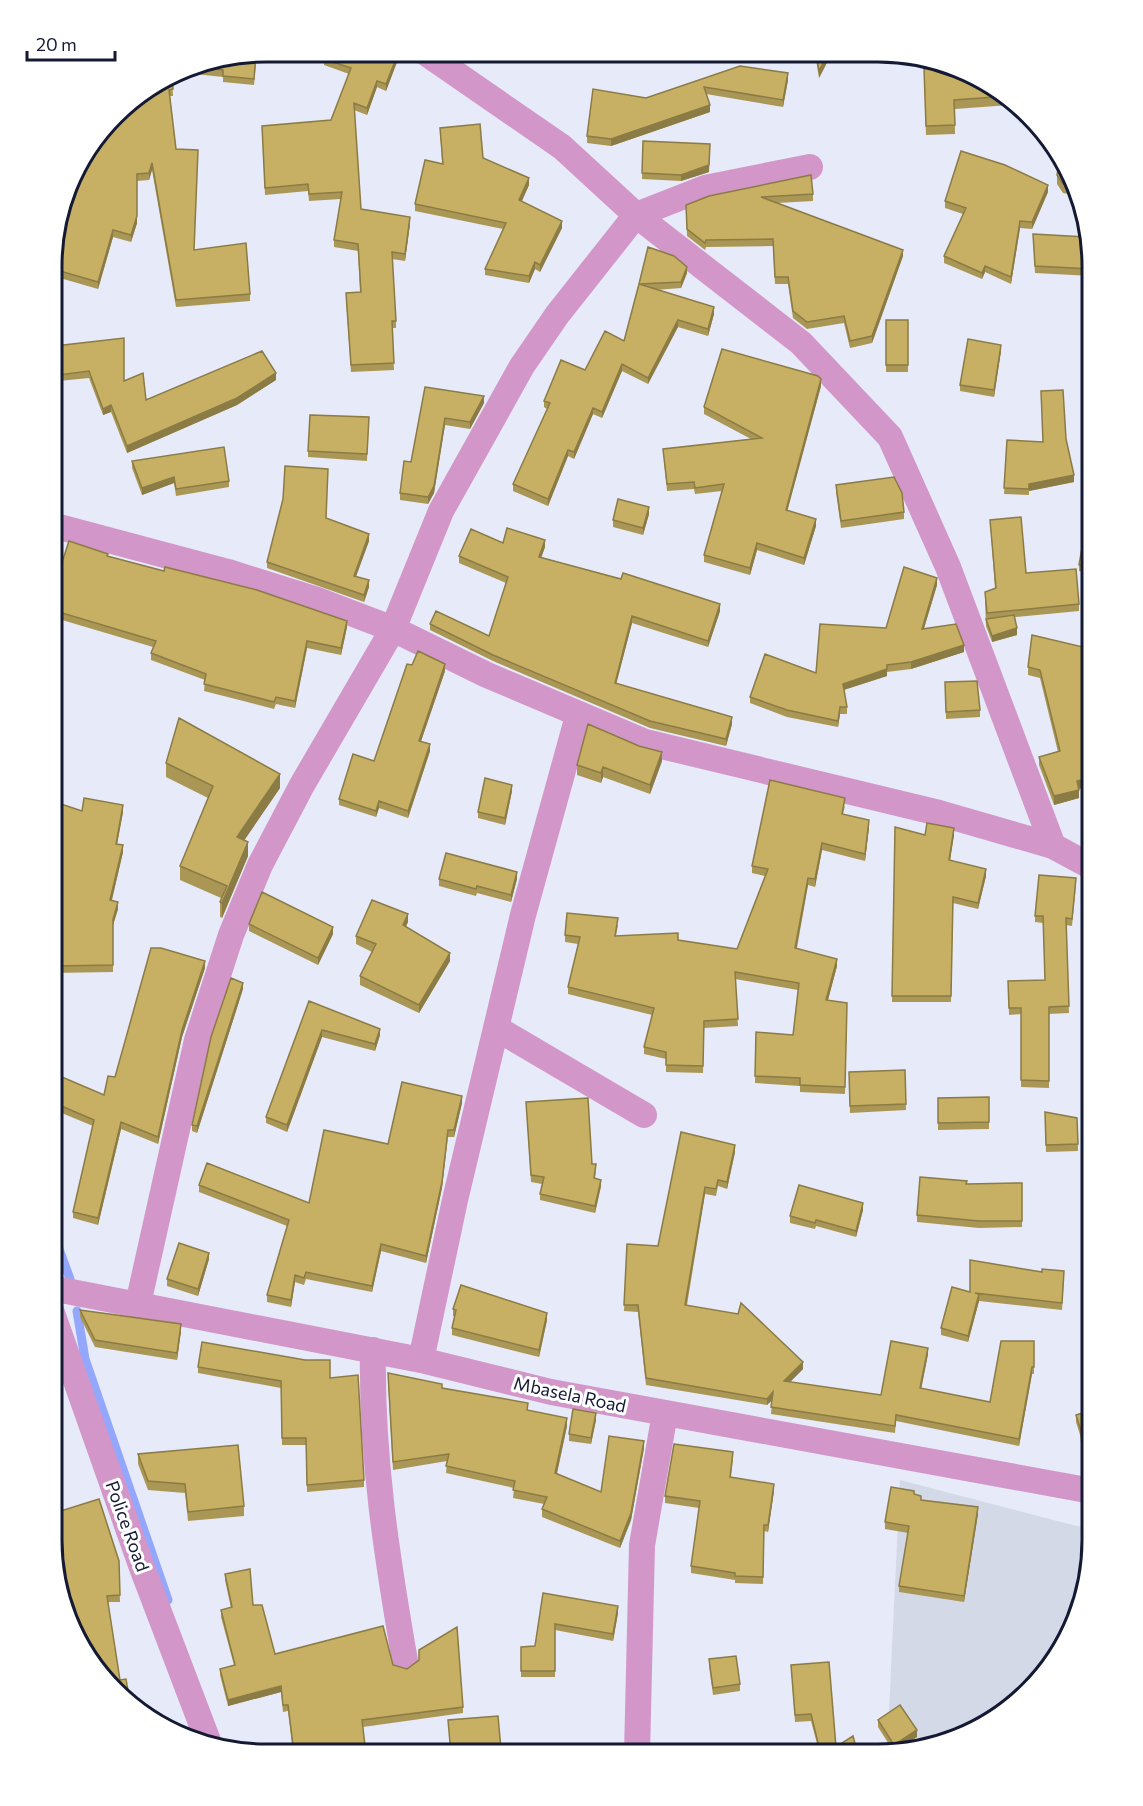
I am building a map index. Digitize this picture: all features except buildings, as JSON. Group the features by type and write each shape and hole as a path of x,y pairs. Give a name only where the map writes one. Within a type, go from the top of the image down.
{"street":[{"path":"439,62 562,147 636,215 801,343 890,437 948,567 1053,846"},
{"path":"138,1304 197,1040 231,935 260,865 393,629 441,512 522,366 557,315 636,215 705,188 810,167"},
{"path":"62,528 228,572 317,600 393,629 578,716 645,742 939,813 1053,846 1082,861"},
{"path":"421,1360 523,915 578,716"},
{"path":"496,1028 645,1115"},
{"name":"Mbasela Road","path":"62,1290 421,1360 551,1392 1081,1489"},
{"name":"Police Road","path":"62,1341 141,1564 206,1736"},
{"path":"373,1350 372,1390 378,1478 388,1560 405,1661"},
{"path":"637,1744 642,1545 665,1413"}],"shaded area":[{"path":"900,1480 1081,1527 1078,1580 1071,1606 1054,1642 1022,1685 980,1717 956,1729 917,1741 887,1744"}],"waterway":[{"path":"62,1257 70,1279"},
{"path":"77,1311 85,1359 168,1600"}]}
